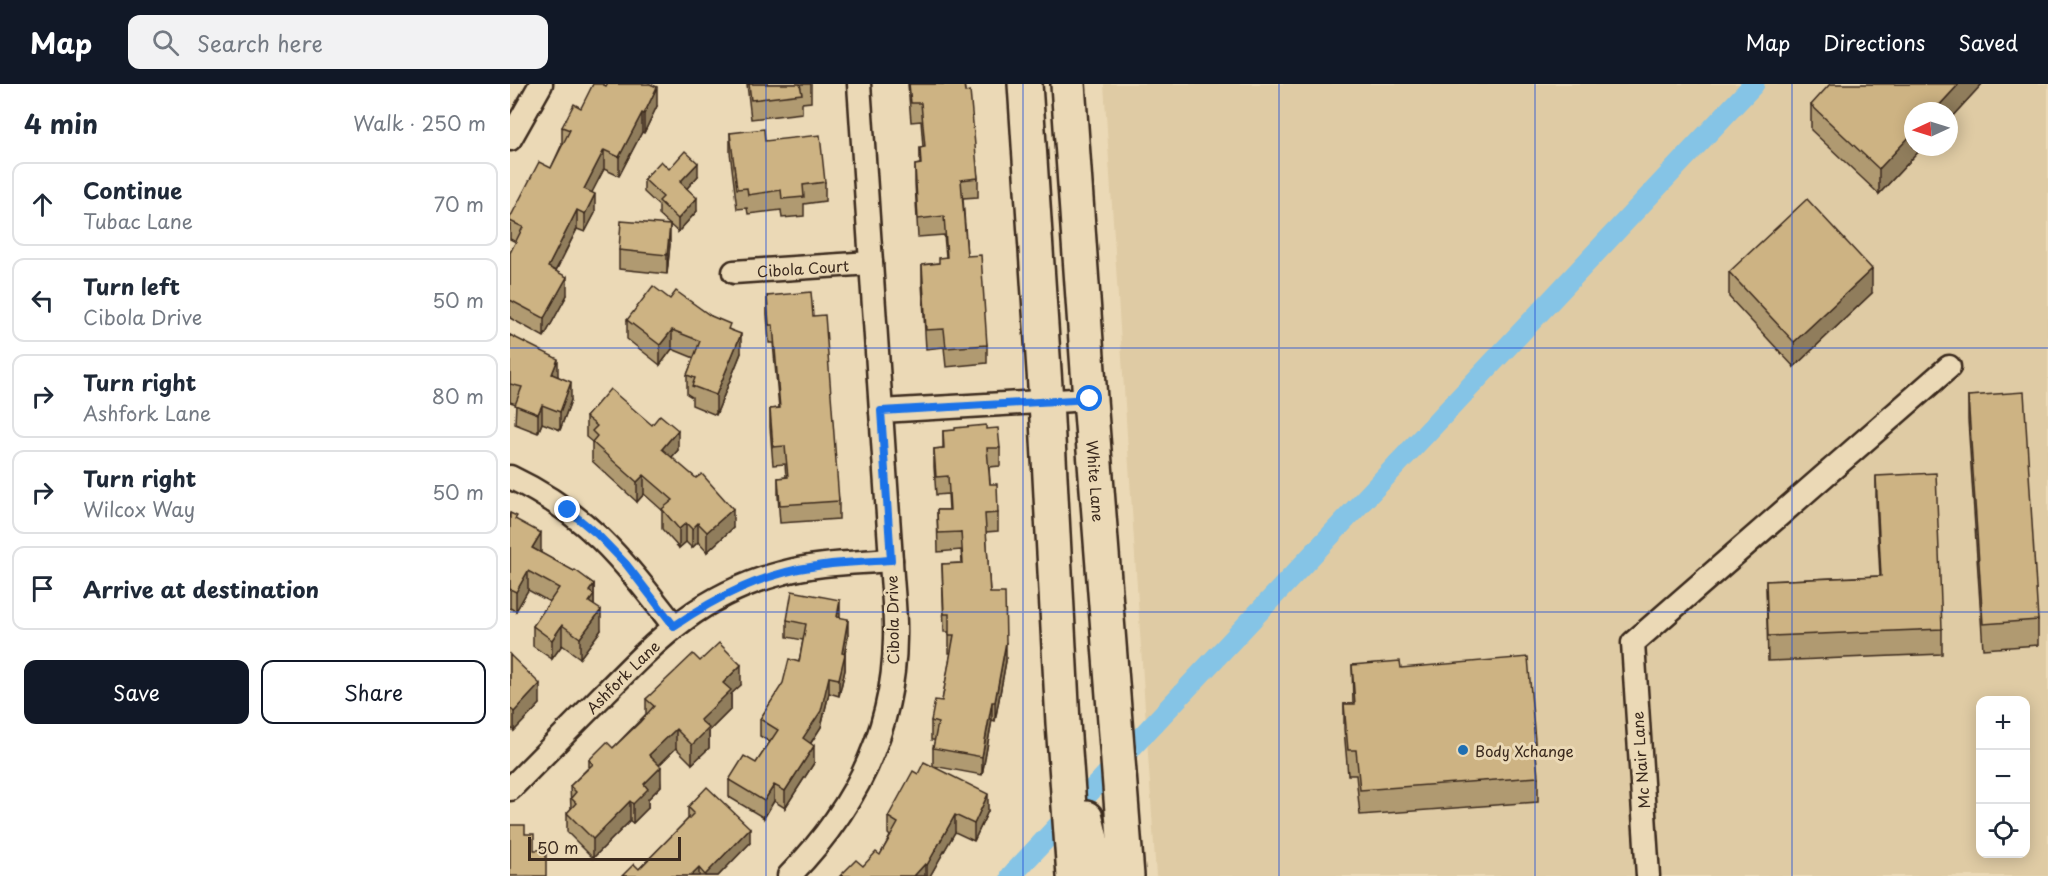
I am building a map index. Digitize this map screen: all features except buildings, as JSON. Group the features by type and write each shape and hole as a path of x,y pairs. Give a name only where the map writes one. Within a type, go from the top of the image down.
{"main road":[{"path":"1025,84 1074,876"},
{"name":"White Lane","path":"1068,84 1127,876"},
{"path":"1063,723 1100,876"}],"street":[{"path":"510,139 541,84"},
{"name":"Cibola Drive","path":"789,876 810,855 835,824 856,790 873,755 885,716 892,677 895,637 891,560 859,84"},
{"name":"Cibola Court","path":"734,272 871,263"},
{"name":"Mc Nair Lane","path":"1648,876 1633,643 1949,367"},
{"path":"881,411 1090,399"},
{"path":"510,477 534,488 568,510 598,535 626,564 674,626"},
{"name":"Ashfork Lane","path":"510,789 658,639 704,605 742,586 782,573 818,566 891,560"}],"shaded area":[{"path":"1104,84 2048,84 2048,876 1156,876"}],"waterway":[{"path":"1011,876 1754,84"}],"place":[{"name":"Body Xchange","path":"1463,750"}],"route":[{"path":"568,510 598,535 626,564 674,626 704,605 742,586 782,573 818,566 891,560 881,411 1090,399"}]}
